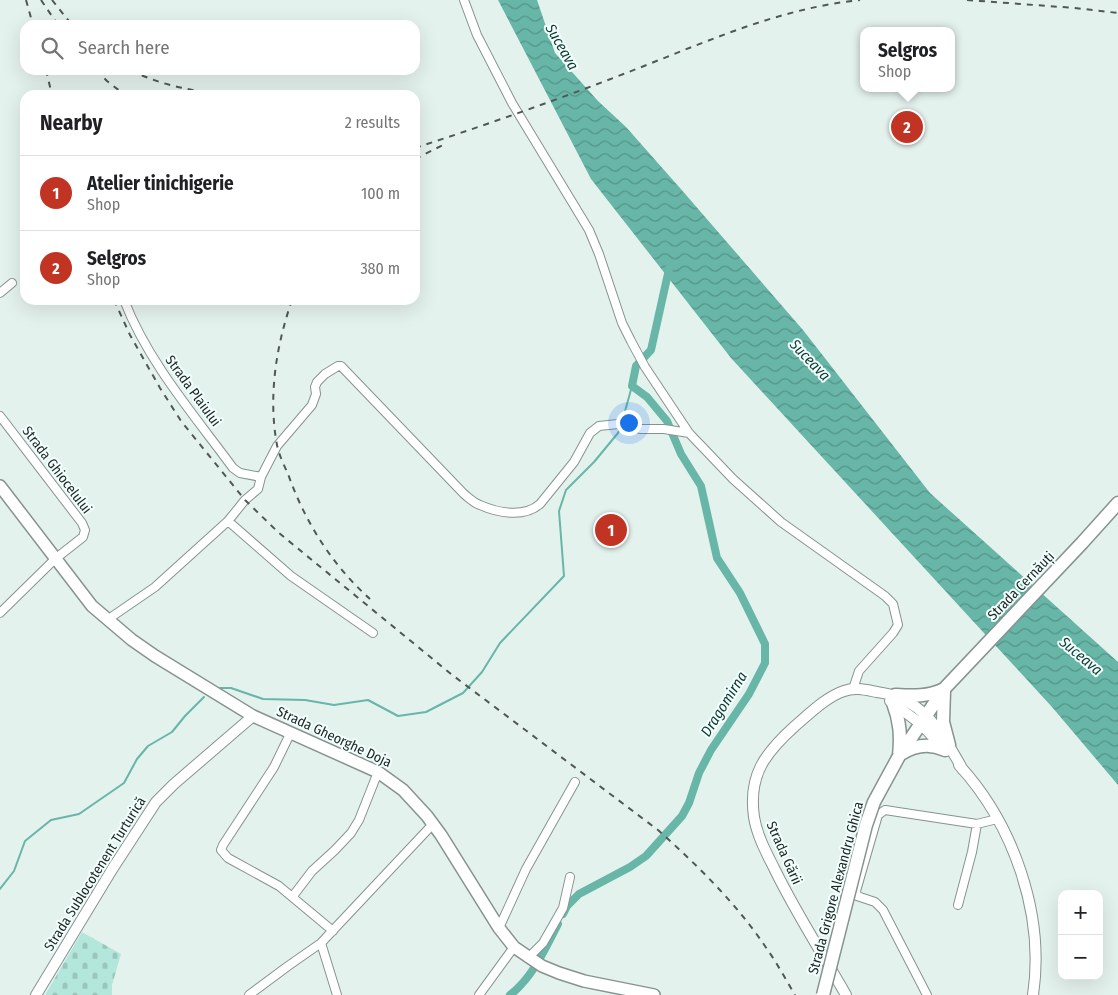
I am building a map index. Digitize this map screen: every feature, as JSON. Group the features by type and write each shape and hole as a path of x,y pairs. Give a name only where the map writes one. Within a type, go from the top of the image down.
{"main road":[{"name":"Strada Gheorghe Doja","path":"0,486 87,600 107,620 155,656 253,716 378,772 403,790 416,802 434,824 499,928 514,948 534,961 559,973 584,981 654,995"},
{"name":"Strada Cernăuți","path":"944,689 1082,543 1118,502"},
{"path":"944,689 943,722 947,747 925,745 908,750 899,756 901,731 894,699 922,696 944,689"},
{"name":"Strada Grigore Alexandru Ghica","path":"823,995 866,825 874,802 899,756 944,689"}],"street":[{"path":"464,0 477,35 512,103 589,230 600,254 622,324 645,367 688,433 733,479 781,522 835,562 876,589 893,604 898,624 859,671 853,689"},
{"path":"0,293 12,283"},
{"name":"Strada Plaiului","path":"126,305 160,368 233,468 240,473 261,477"},
{"path":"107,620 155,588 228,521 245,500 258,489 261,477 277,446 312,405 316,394 315,387 317,382 325,374 338,366 341,366 464,494 478,505 500,511 521,513 536,508 574,462 590,433 599,426 622,425 641,429 664,429 688,433"},
{"name":"Strada Ghiocelului","path":"0,416 85,530 83,536 55,559"},
{"path":"228,521 291,576 373,633"},
{"path":"0,613 55,559"},
{"name":"Strada Gării","path":"846,995 784,888 768,855 754,819 753,796 755,781 760,768 776,743 822,704 842,691 853,689 878,692 914,707 924,720 942,734 947,747 997,819 1020,866 1031,908 1036,972 1033,995"},
{"name":"Strada Sublocotenent Turturică","path":"36,995 112,868 156,802 253,716"},
{"path":"290,734 274,767 221,850 228,858 279,886 293,896 332,931"},
{"path":"293,896 312,871 335,850 359,820 378,772"},
{"path":"499,928 526,869 576,782"},
{"path":"927,995 882,910 875,902 857,896 856,891 878,815 885,810 977,824 997,819"},
{"path":"249,995 322,944 332,931 434,824"},
{"path":"958,905 972,852 977,824"},
{"path":"534,961 563,908 570,876"},
{"path":"322,944 337,995"},
{"path":"479,995 514,948"}],"green space":[{"path":"82,932 121,954 112,985 112,995 45,995"}],"water":[{"name":"Suceava","path":"498,0 537,0 555,53 598,101 626,127 803,330 930,493 1118,662 1118,785 1052,707 731,358 591,179"}],"waterway":[{"name":"Dragomirna","path":"563,914 567,906 579,894 630,867 646,856 682,816 689,803 699,773 711,750 749,694 765,663 765,644 740,593 717,558 701,486 681,454 667,421 647,397 632,386 636,366 651,350 669,269"},
{"path":"622,422 632,386"},
{"path":"219,688 231,688 263,699 305,700 334,705 368,700 398,716 426,712 463,693 482,672 500,643 564,576 559,511 566,490 594,462 618,433 621,426"},
{"path":"0,889 14,871 25,841 51,820 79,814 124,783 137,759 148,746 172,732 204,697"},
{"name":"Dragomirna","path":"510,995 532,971 558,924"}],"railway":[{"path":"26,0 32,20"},
{"path":"41,0 55,20"},
{"path":"52,0 68,20"},
{"path":"420,146 558,99 723,35 777,17 832,4 860,0"},
{"path":"967,0 1118,13"},
{"path":"47,75 51,90"},
{"path":"101,75 119,90"},
{"path":"141,75 193,90"},
{"path":"420,156 445,144"},
{"path":"116,305 130,335 181,421 245,500 279,533 451,674 658,830 688,857 743,916 771,954 795,995"},
{"path":"290,305 275,372 273,409 278,449 311,526 344,572 370,599"}],"place":[{"name":"Selgros","path":"907,127"},
{"name":"Atelier tinichigerie","path":"611,530"}]}
